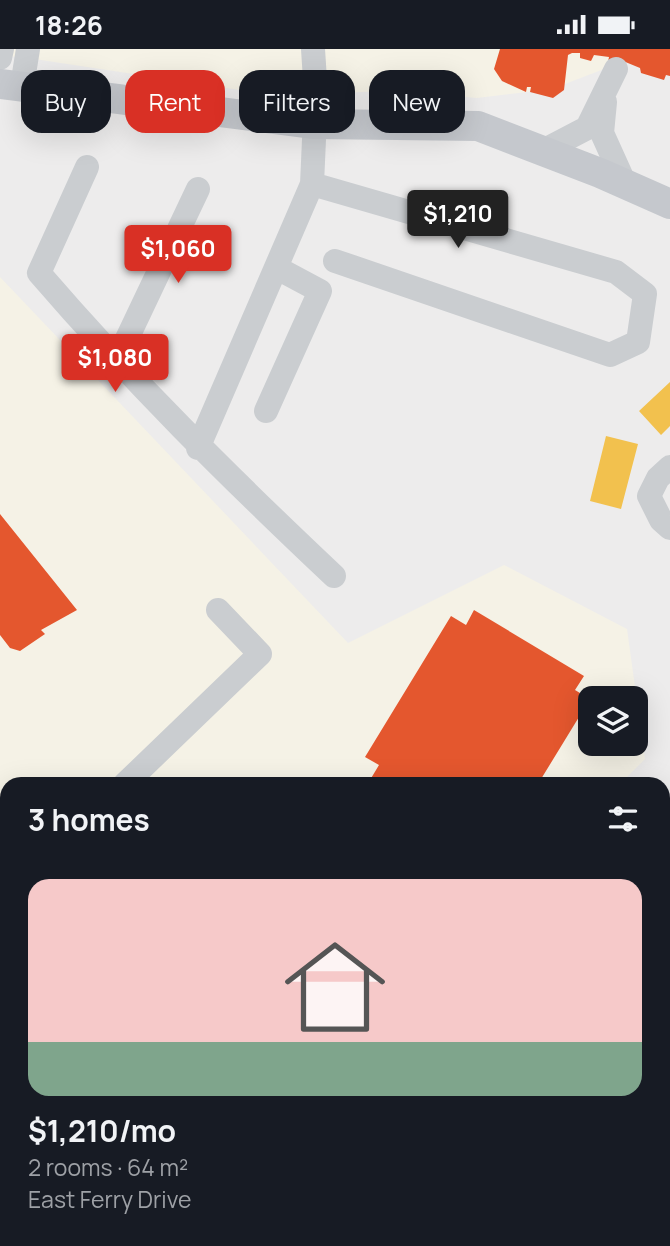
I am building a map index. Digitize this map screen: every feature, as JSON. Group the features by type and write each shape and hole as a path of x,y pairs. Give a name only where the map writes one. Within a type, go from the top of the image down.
{"main road":[{"path":"11,85 239,114"},
{"path":"355,124 478,126 670,204"}],"street":[{"path":"0,58 2,49"},
{"path":"11,85 28,49"},
{"path":"313,49 313,70"},
{"path":"542,151 587,128 606,95 616,69"},
{"path":"606,95 603,133 625,184"},
{"path":"198,448 312,184 314,133"},
{"path":"87,167 39,273 116,362 198,448 334,576"},
{"path":"312,184 616,272 645,293 638,342 610,355 335,261"},
{"path":"116,362 198,189"},
{"path":"266,411 320,291 277,268"},
{"path":"670,467 657,478 649,496 661,520 670,528"},
{"path":"132,777 260,654 218,610"}],"shaded area":[{"path":"0,49 656,49 552,89 477,98 465,97 465,70 369,70 369,92 355,92 355,70 239,70 239,90 225,88 225,70 125,70 125,73 0,56"},
{"path":"0,277 348,643 504,565 627,629 635,686 578,686 578,756 645,756 645,759 627,777 0,777"}],"building: Homes":[{"path":"670,382 670,426 661,435 639,411"},
{"path":"606,436 638,444 621,509 590,501"}],"building: Shops":[{"path":"500,49 670,49 670,76 666,75 664,80 641,73 640,68 623,61 608,62 609,57 594,55 591,61 580,58 580,53 572,53 568,55 564,90 553,98 530,92 531,87 527,87 526,92 502,81 494,69"},
{"path":"0,514 77,610 41,630 45,634 20,651 10,648 0,635"},
{"path":"474,610 584,676 575,690 578,692 578,719 542,777 372,777 379,765 365,757 451,616 466,625"}]}
